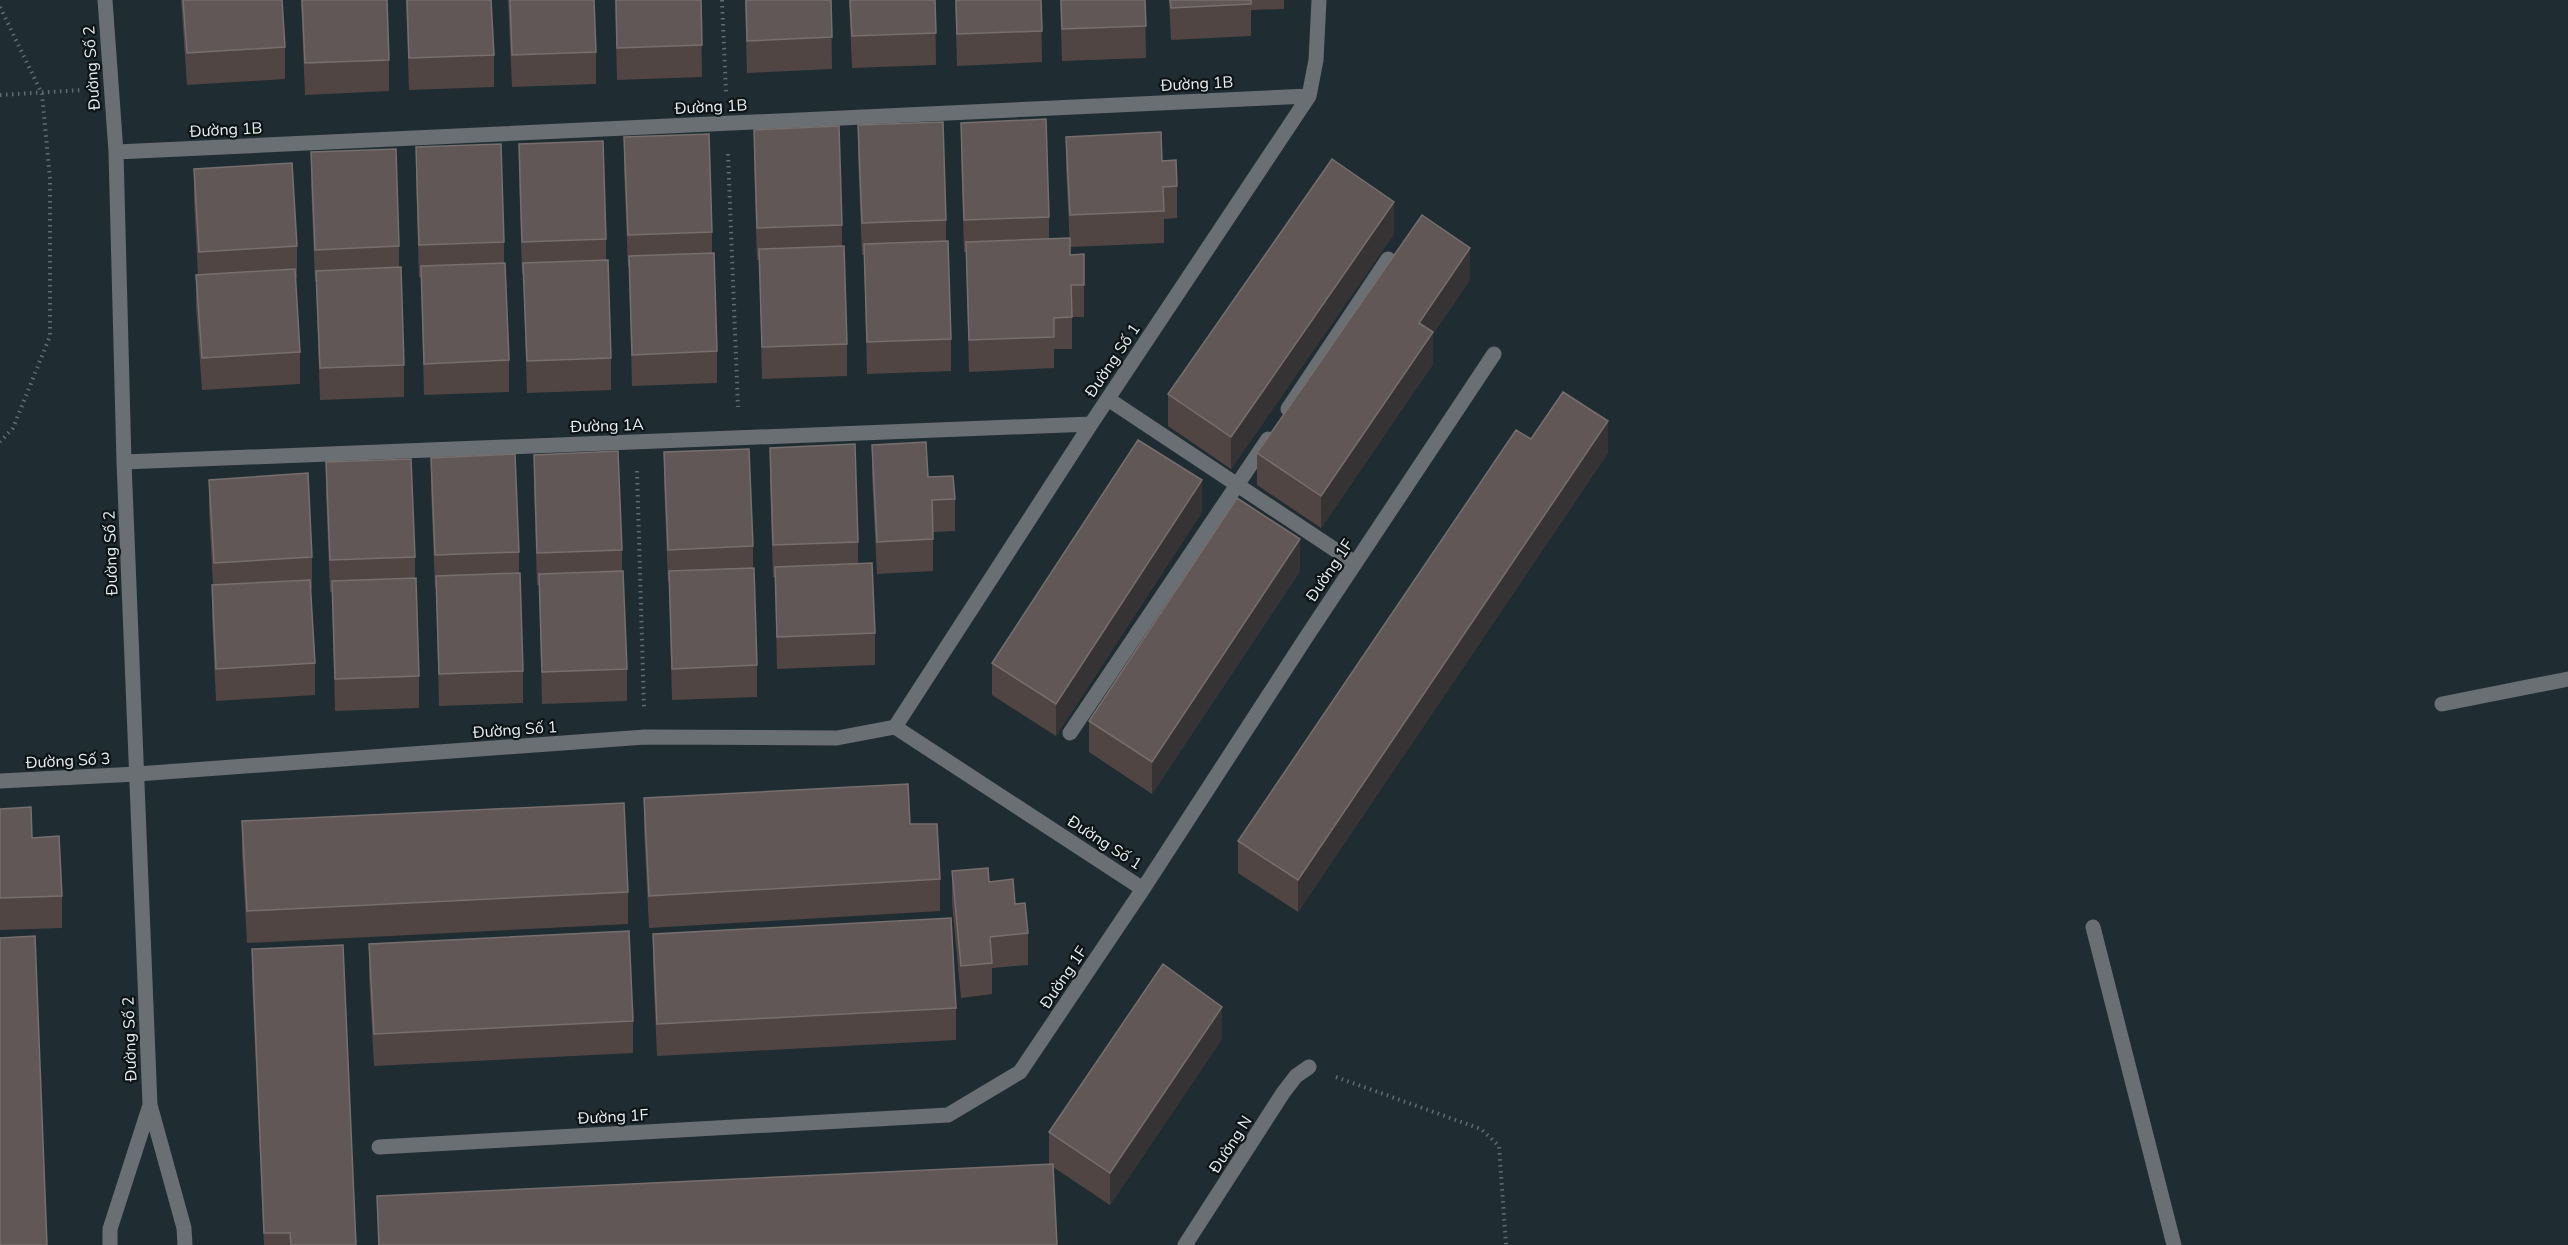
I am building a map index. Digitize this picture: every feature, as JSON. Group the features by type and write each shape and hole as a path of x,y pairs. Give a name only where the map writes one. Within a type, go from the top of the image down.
{"street":[{"name":"Đường Số 2","path":"105,0 116,152 124,462 150,1105"},
{"name":"Đường Số 1","path":"895,727 1091,424 1309,96 1316,60 1319,0"},
{"name":"Đường 1B","path":"116,152 1309,96"},
{"path":"1070,733 1388,259"},
{"name":"Đường 1F","path":"379,1147 948,1115 1020,1072 1143,890 1494,354"},
{"path":"1108,399 1355,563"},
{"name":"Đường 1A","path":"124,462 1091,424"},
{"path":"2442,704 2568,679"},
{"name":"Đường Số 1","path":"137,774 645,737 837,738 895,727 1143,890"},
{"name":"Đường Số 3","path":"0,781 137,774"},
{"path":"2094,927 2174,1245"},
{"name":"Đường N","path":"1185,1245 1282,1093 1296,1077 1309,1067"},
{"path":"110,1245 110,1229 150,1105"},
{"path":"150,1105 184,1228 185,1245"}],"path":[{"path":"722,0 740,438"},
{"path":"0,7 42,93 50,179 50,336 13,428 0,442"},
{"path":"0,95 110,88"},
{"path":"636,442 645,737"},
{"path":"1309,1067 1481,1130 1499,1146 1506,1245"}],"building":[{"path":"183,0 282,0 285,47 187,53"},
{"path":"302,0 387,0 389,60 305,63"},
{"path":"407,0 491,0 494,55 409,58"},
{"path":"510,0 594,0 596,52 512,55"},
{"path":"616,0 701,0 702,45 617,48"},
{"path":"746,0 831,0 832,37 747,41"},
{"path":"850,0 935,0 936,33 852,36"},
{"path":"956,0 1041,0 1042,31 957,34"},
{"path":"1061,0 1145,0 1146,26 1062,29"},
{"path":"1170,0 1251,0 1251,4 1171,8"},
{"path":"1046,119 1049,217 964,220 961,123"},
{"path":"943,122 946,220 862,223 858,125"},
{"path":"839,126 842,225 757,228 754,130"},
{"path":"1161,132 1162,161 1176,160 1177,186 1163,187 1164,211 1070,215 1066,137"},
{"path":"709,134 712,232 628,235 624,137"},
{"path":"603,141 606,239 522,242 519,144"},
{"path":"501,144 504,242 419,245 416,147"},
{"path":"396,149 399,246 315,250 311,152"},
{"path":"1332,159 1394,202 1231,437 1168,394"},
{"path":"292,163 297,246 199,252 194,169"},
{"path":"1422,215 1470,248 1419,323 1433,332 1321,496 1257,453"},
{"path":"1070,238 1070,255 1084,254 1084,285 1071,285 1072,317 1054,318 1054,337 969,340 966,242"},
{"path":"948,241 951,339 867,342 864,244"},
{"path":"844,246 847,344 762,347 759,249"},
{"path":"714,253 717,351 632,355 629,256"},
{"path":"608,260 611,358 527,361 523,263"},
{"path":"505,263 509,360 424,364 421,266"},
{"path":"401,267 404,365 320,368 316,271"},
{"path":"295,269 300,352 202,358 196,275"},
{"path":"1563,392 1608,421 1298,880 1238,841 1516,430 1531,439"},
{"path":"1138,440 1202,480 1056,704 992,663"},
{"path":"926,442 928,477 953,476 955,499 932,500 933,539 877,542 872,445"},
{"path":"855,444 858,542 773,545 770,448"},
{"path":"749,449 753,546 668,550 664,452"},
{"path":"618,451 622,550 537,553 534,455"},
{"path":"515,454 519,552 435,555 431,458"},
{"path":"411,459 415,557 330,560 326,462"},
{"path":"308,473 312,557 214,563 209,480"},
{"path":"1237,498 1300,539 1152,762 1089,721"},
{"path":"872,563 875,633 777,637 775,567"},
{"path":"754,568 757,665 672,669 669,571"},
{"path":"623,571 627,669 542,672 539,574"},
{"path":"520,573 523,671 439,674 436,576"},
{"path":"416,578 419,676 335,679 332,581"},
{"path":"310,580 315,663 216,669 212,585"},
{"path":"908,784 910,824 937,824 940,879 649,896 644,798"},
{"path":"624,803 628,892 247,911 242,821"},
{"path":"31,807 32,838 59,836 62,896 0,898 0,809"},
{"path":"988,868 989,882 1013,879 1015,904 1025,903 1028,933 990,937 992,963 961,966 952,871"},
{"path":"951,918 956,1008 657,1024 653,934"},
{"path":"629,931 633,1021 374,1034 369,944"},
{"path":"35,936 47,1245 0,1245 0,938"},
{"path":"343,945 356,1245 291,1245 290,1233 264,1233 252,949"},
{"path":"1163,964 1222,1007 1110,1173 1049,1132"},
{"path":"1053,1164 1057,1245 379,1245 377,1196"}]}
